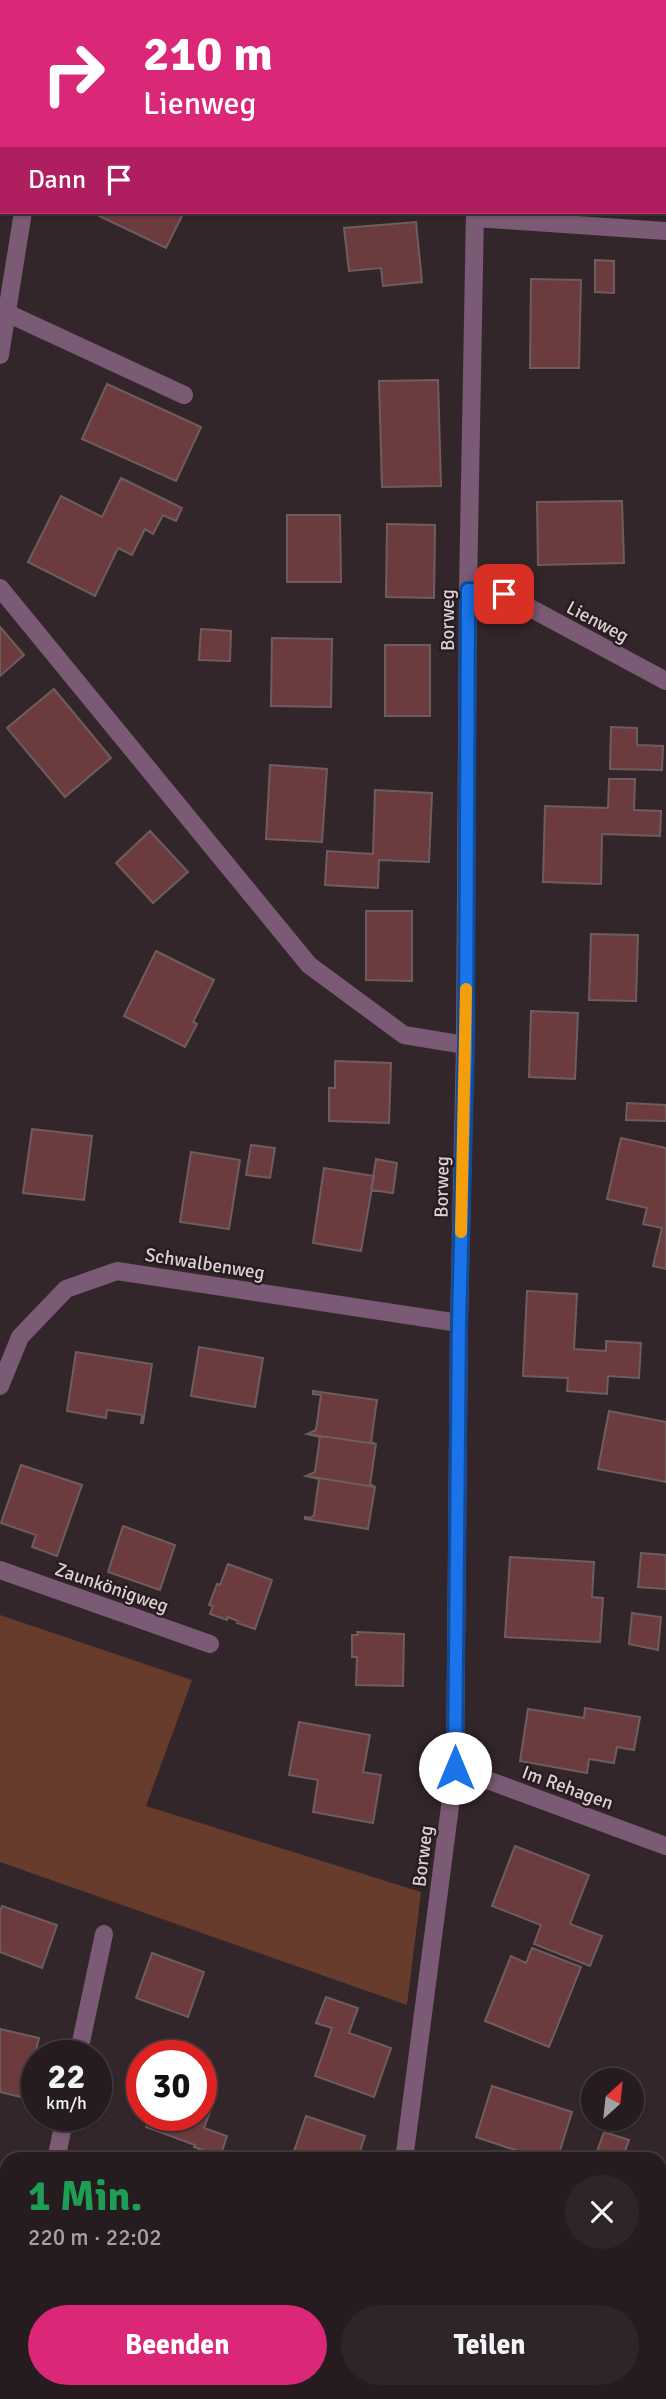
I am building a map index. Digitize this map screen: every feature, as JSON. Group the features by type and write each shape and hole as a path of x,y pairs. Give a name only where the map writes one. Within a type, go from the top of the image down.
{"street":[{"path":"0,355 23,214"},
{"path":"475,215 666,231"},
{"name":"Borweg","path":"405,2152 455,1768 459,1323 466,1045 468,590 475,215"},
{"path":"7,313 184,395"},
{"path":"0,588 309,965 404,1035 466,1045"},
{"name":"Lienweg","path":"468,590 504,594 666,681"},
{"name":"Schwalbenweg","path":"0,1386 20,1337 66,1289 117,1271 459,1323"},
{"name":"Zaunkönigweg","path":"0,1570 210,1644"},
{"name":"Im Rehagen","path":"455,1768 666,1846"},
{"path":"81,2040 104,1934"},
{"path":"58,2152 62,2131"}],"shaded area":[{"path":"0,1615 192,1680 146,1806 421,1892 407,2005 0,1862"}],"building":[{"path":"95,214 183,214 166,248"},
{"path":"416,222 422,282 383,286 381,268 349,271 344,228"},
{"path":"595,260 614,261 614,293 595,292"},
{"path":"531,279 581,280 579,368 530,368"},
{"path":"438,380 441,486 382,487 379,381"},
{"path":"107,384 201,427 176,481 82,439"},
{"path":"121,478 182,508 176,521 163,515 153,534 145,529 132,555 118,548 95,596 28,562 61,496 102,517"},
{"path":"622,501 624,563 538,565 537,502"},
{"path":"287,515 340,515 341,582 287,582"},
{"path":"387,524 435,525 434,598 386,597"},
{"path":"0,627 24,655 0,676"},
{"path":"201,629 231,631 230,661 199,660"},
{"path":"272,638 332,639 331,707 271,706"},
{"path":"385,645 430,645 430,716 385,716"},
{"path":"54,689 111,758 65,797 7,728"},
{"path":"611,727 637,728 637,745 663,746 662,770 610,769"},
{"path":"270,765 327,769 322,842 266,839"},
{"path":"609,779 635,779 634,810 661,811 660,836 602,834 601,884 543,882 545,806 608,808"},
{"path":"375,790 432,793 429,862 379,860 378,888 325,885 327,851 373,854"},
{"path":"150,831 188,872 153,903 116,863"},
{"path":"366,911 412,911 412,981 366,980"},
{"path":"591,934 638,935 636,1001 589,1000"},
{"path":"156,951 214,980 193,1022 197,1024 185,1047 124,1016"},
{"path":"531,1011 578,1013 575,1079 529,1077"},
{"path":"335,1061 391,1063 389,1123 329,1121 329,1088 335,1088"},
{"path":"627,1103 666,1105 666,1121 626,1120"},
{"path":"32,1129 92,1136 84,1200 23,1193"},
{"path":"621,1138 666,1148 666,1269 653,1266 662,1228 643,1224 647,1208 607,1199"},
{"path":"251,1145 275,1148 270,1178 246,1175"},
{"path":"191,1152 240,1160 229,1229 180,1222"},
{"path":"376,1159 397,1163 393,1193 371,1190"},
{"path":"324,1168 374,1176 361,1251 313,1243"},
{"path":"527,1291 577,1294 574,1349 606,1351 606,1341 641,1343 639,1378 608,1376 607,1394 567,1391 568,1378 523,1376"},
{"path":"199,1347 263,1358 255,1407 191,1396"},
{"path":"76,1352 152,1364 143,1423 142,1415 107,1410 106,1418 67,1411"},
{"path":"313,1391 377,1400 371,1442 376,1444 307,1434 316,1430 321,1395 313,1394"},
{"path":"609,1411 666,1422 666,1482 598,1469"},
{"path":"307,1434 376,1444 370,1484 375,1487 306,1476 315,1472 320,1437"},
{"path":"21,1465 82,1485 57,1556 32,1547 36,1535 1,1523"},
{"path":"306,1476 375,1487 368,1529 305,1519 314,1515 319,1479"},
{"path":"123,1526 175,1545 160,1590 108,1572"},
{"path":"641,1553 666,1555 666,1589 638,1587"},
{"path":"510,1557 594,1562 592,1597 603,1598 600,1642 505,1637"},
{"path":"228,1564 272,1580 255,1629 228,1617 227,1620 210,1614 213,1606 209,1605"},
{"path":"632,1613 661,1617 658,1650 629,1644"},
{"path":"357,1632 404,1634 403,1686 356,1685 357,1657 352,1657 352,1635 358,1635"},
{"path":"585,1708 640,1717 634,1750 617,1747 614,1763 589,1759 587,1773 520,1761 528,1709 584,1718"},
{"path":"299,1722 370,1735 363,1772 381,1775 373,1823 313,1812 318,1780 289,1775"},
{"path":"515,1846 589,1875 570,1924 602,1936 590,1966 534,1944 541,1925 492,1906"},
{"path":"2,1906 57,1925 42,1968 0,1952"},
{"path":"532,1948 581,1967 549,2047 485,2021 511,1956 526,1963"},
{"path":"152,1953 204,1972 188,2017 136,1998"},
{"path":"326,1997 358,2008 349,2033 391,2048 374,2097 315,2076 332,2028 316,2023"},
{"path":"0,2029 39,2038 21,2040 21,2097 0,2092"},
{"path":"492,2086 572,2112 560,2152 521,2152 476,2137"},
{"path":"306,2116 365,2136 360,2152 294,2152"},
{"path":"157,2131 213,2131 227,2136 222,2152 207,2152 194,2147 195,2145"},
{"path":"604,2132 629,2140 625,2152 597,2152"}],"slow traffic":[{"path":"461,1232 466,989"}],"route":[{"path":"455,1768 459,1323 466,1045 468,590 504,594"}]}
